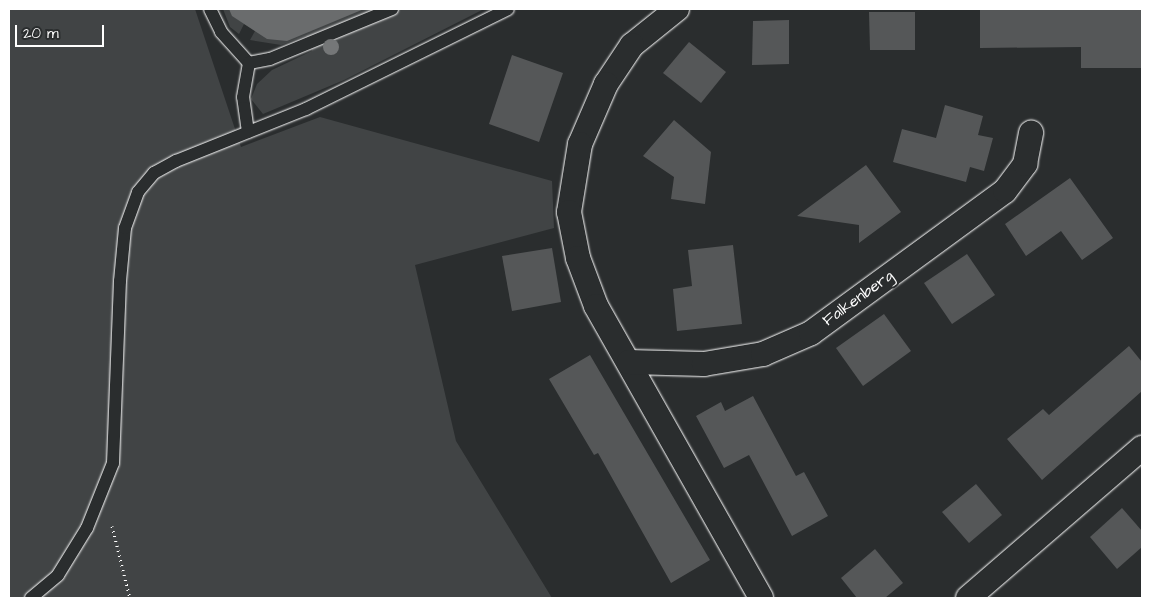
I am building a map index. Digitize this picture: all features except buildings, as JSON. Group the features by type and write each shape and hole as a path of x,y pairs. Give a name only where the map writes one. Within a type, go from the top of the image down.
{"street":[{"path":"677,9 632,45 606,84 580,144 572,177 568,212 578,258 596,306 761,598"},
{"name":"Falkenberg","path":"629,362 704,364 763,354 811,333 1005,191 1024,164 1031,133"},
{"path":"968,598 1142,448"}],"lane":[{"path":"210,9 221,32 249,63"},
{"path":"249,63 270,59 392,9"},
{"path":"30,598 58,575 88,528 108,483 115,436 120,272 131,207 154,173 195,152 306,109 508,9"},
{"path":"248,132 242,97 249,63"}],"path":[{"path":"108,483 111,521 130,598"}],"shaded area":[{"path":"9,9 195,9 241,147 320,117 552,181 554,228 415,265 456,441 552,598 9,598"},
{"path":"223,9 484,9 344,80 263,114 251,99 257,84 272,70 312,51 309,43 306,36 281,45 250,40 255,31 244,24 239,34 230,27"},
{"path":"229,9 364,9 287,41 267,39 232,16"}]}
